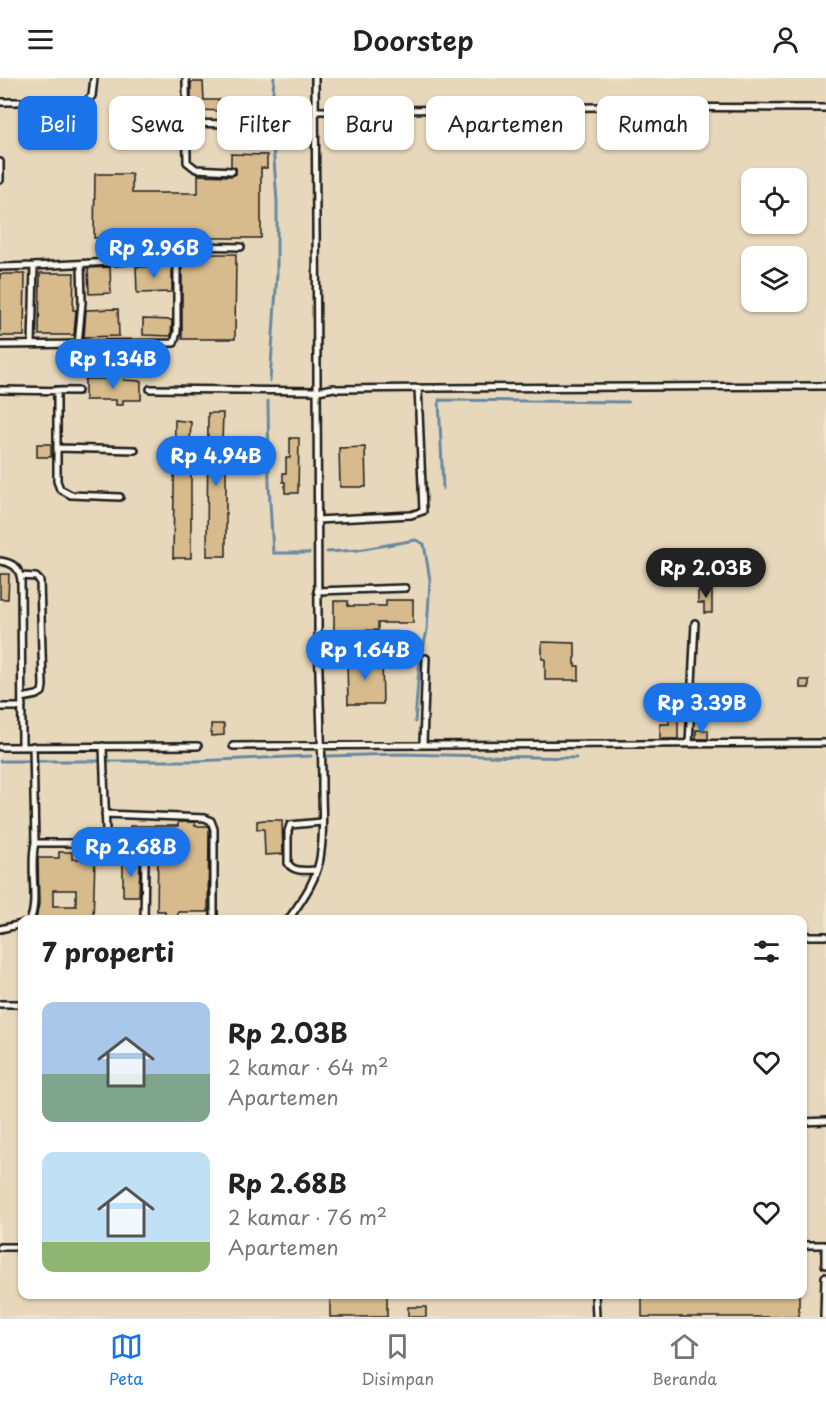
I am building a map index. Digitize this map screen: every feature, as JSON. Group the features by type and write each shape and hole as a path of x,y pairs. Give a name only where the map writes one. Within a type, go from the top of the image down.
{"lane":[{"path":"0,102 85,102 92,96 94,78"},
{"path":"186,78 186,96"},
{"path":"291,915 311,885 317,870 321,853 322,822 317,591 315,78"},
{"path":"315,111 597,107 826,108"},
{"path":"188,150 190,165 201,170 232,171"},
{"path":"0,162 0,180"},
{"path":"0,267 169,259 177,256 188,246 241,247"},
{"path":"0,345 174,343 177,332 177,256"},
{"path":"78,345 82,302 81,264"},
{"path":"32,345 34,266"},
{"path":"150,389 318,391 336,388 826,386"},
{"path":"317,520 411,515 423,511 418,388"},
{"path":"0,390 78,391"},
{"path":"57,390 57,481 60,489 71,495 120,497"},
{"path":"57,448 135,450"},
{"path":"0,561 14,564 20,576 22,746"},
{"path":"20,576 36,577 40,581 43,686 42,692 37,695 22,698"},
{"path":"317,591 405,588"},
{"path":"689,744 695,623"},
{"path":"318,636 397,636"},
{"path":"423,745 426,658"},
{"path":"0,707 22,707"},
{"path":"233,746 826,743"},
{"path":"32,915 32,860 35,843 33,746"},
{"path":"35,843 98,843 104,839 106,831 103,746"},
{"path":"0,747 198,746"},
{"path":"105,814 205,818 211,821 214,829 214,915"},
{"path":"317,870 296,870 290,867 288,831 290,825 295,823 322,822"},
{"path":"104,839 142,857 145,863 144,915"},
{"path":"0,929 18,925"},
{"path":"807,936 826,936"},
{"path":"0,1004 18,1004"},
{"path":"807,1122 826,1121"},
{"path":"807,1245 826,1245 825,1265"},
{"path":"0,1247 18,1247"},
{"path":"824,1317 825,1281"},
{"path":"595,1299 596,1317"}],"shaded area":[{"path":"0,78 826,78 826,1317 0,1317"}],"building":[{"path":"191,82 203,82 204,96 191,96"},
{"path":"205,100 217,100 217,111 205,110"},
{"path":"231,154 267,155 267,168 261,168 261,238 198,238 198,234 132,233 132,238 94,238 95,174 132,174 132,193 198,193 198,175 232,176 236,174 236,168 231,166"},
{"path":"186,254 236,254 235,339 182,339 182,266"},
{"path":"172,266 172,292 137,293 136,267"},
{"path":"110,267 111,293 89,294 88,268"},
{"path":"40,273 74,273 73,310 76,310 74,335 39,335"},
{"path":"0,274 25,274 24,336 0,336"},
{"path":"118,309 119,336 84,337 86,310"},
{"path":"143,319 172,320 171,336 143,335"},
{"path":"116,373 124,373 124,380 141,381 141,400 123,400 123,405 116,405 116,400 85,400 85,379 116,379"},
{"path":"208,413 223,413 222,443 226,443 226,556 207,556"},
{"path":"175,420 191,422 191,558 173,558"},
{"path":"290,438 299,438 298,493 285,493 285,482 283,482 283,473 286,473 286,458 290,458"},
{"path":"37,444 51,444 51,457 37,457"},
{"path":"365,447 366,487 340,487 339,448"},
{"path":"0,574 9,574 8,599 0,599"},
{"path":"703,587 712,587 712,613 704,613 704,603 698,603 698,592 703,592"},
{"path":"386,600 413,600 413,623 378,623 378,630 334,631 334,601 348,601 348,606 386,606"},
{"path":"542,642 575,643 575,666 579,666 579,680 545,680"},
{"path":"382,658 383,704 348,704 347,659"},
{"path":"800,680 809,680 809,688 800,688"},
{"path":"669,715 678,715 678,739 660,739 660,724 669,724"},
{"path":"211,724 224,724 224,735 211,736"},
{"path":"696,730 708,730 708,739 696,739"},
{"path":"282,820 283,854 265,855 264,829 257,829 257,821"},
{"path":"178,822 195,822 195,826 208,826 208,912 178,912 178,915 165,915 165,911 157,911 158,847 148,847 148,838 130,838 130,826 178,826"},
{"path":"59,852 72,852 72,859 95,859 93,915 37,915 39,904 38,858 59,858","holes":["53,890 76,890 76,906 53,906"]},
{"path":"123,860 137,860 140,864 139,896 123,896"},
{"path":"330,1299 387,1299 387,1317 330,1317"},
{"path":"642,1299 799,1299 799,1317 642,1317"},
{"path":"408,1307 426,1307 426,1317 408,1317"}],"waterway":[{"path":"270,381 277,273 277,202 271,117 274,78"},
{"path":"443,489 439,400 628,402"},
{"path":"268,401 273,553 309,553"},
{"path":"327,552 358,550 416,540 424,544 430,580 427,630 419,668 415,722"},
{"path":"327,756 401,754 576,758"},
{"path":"0,761 196,761 311,756"}]}
